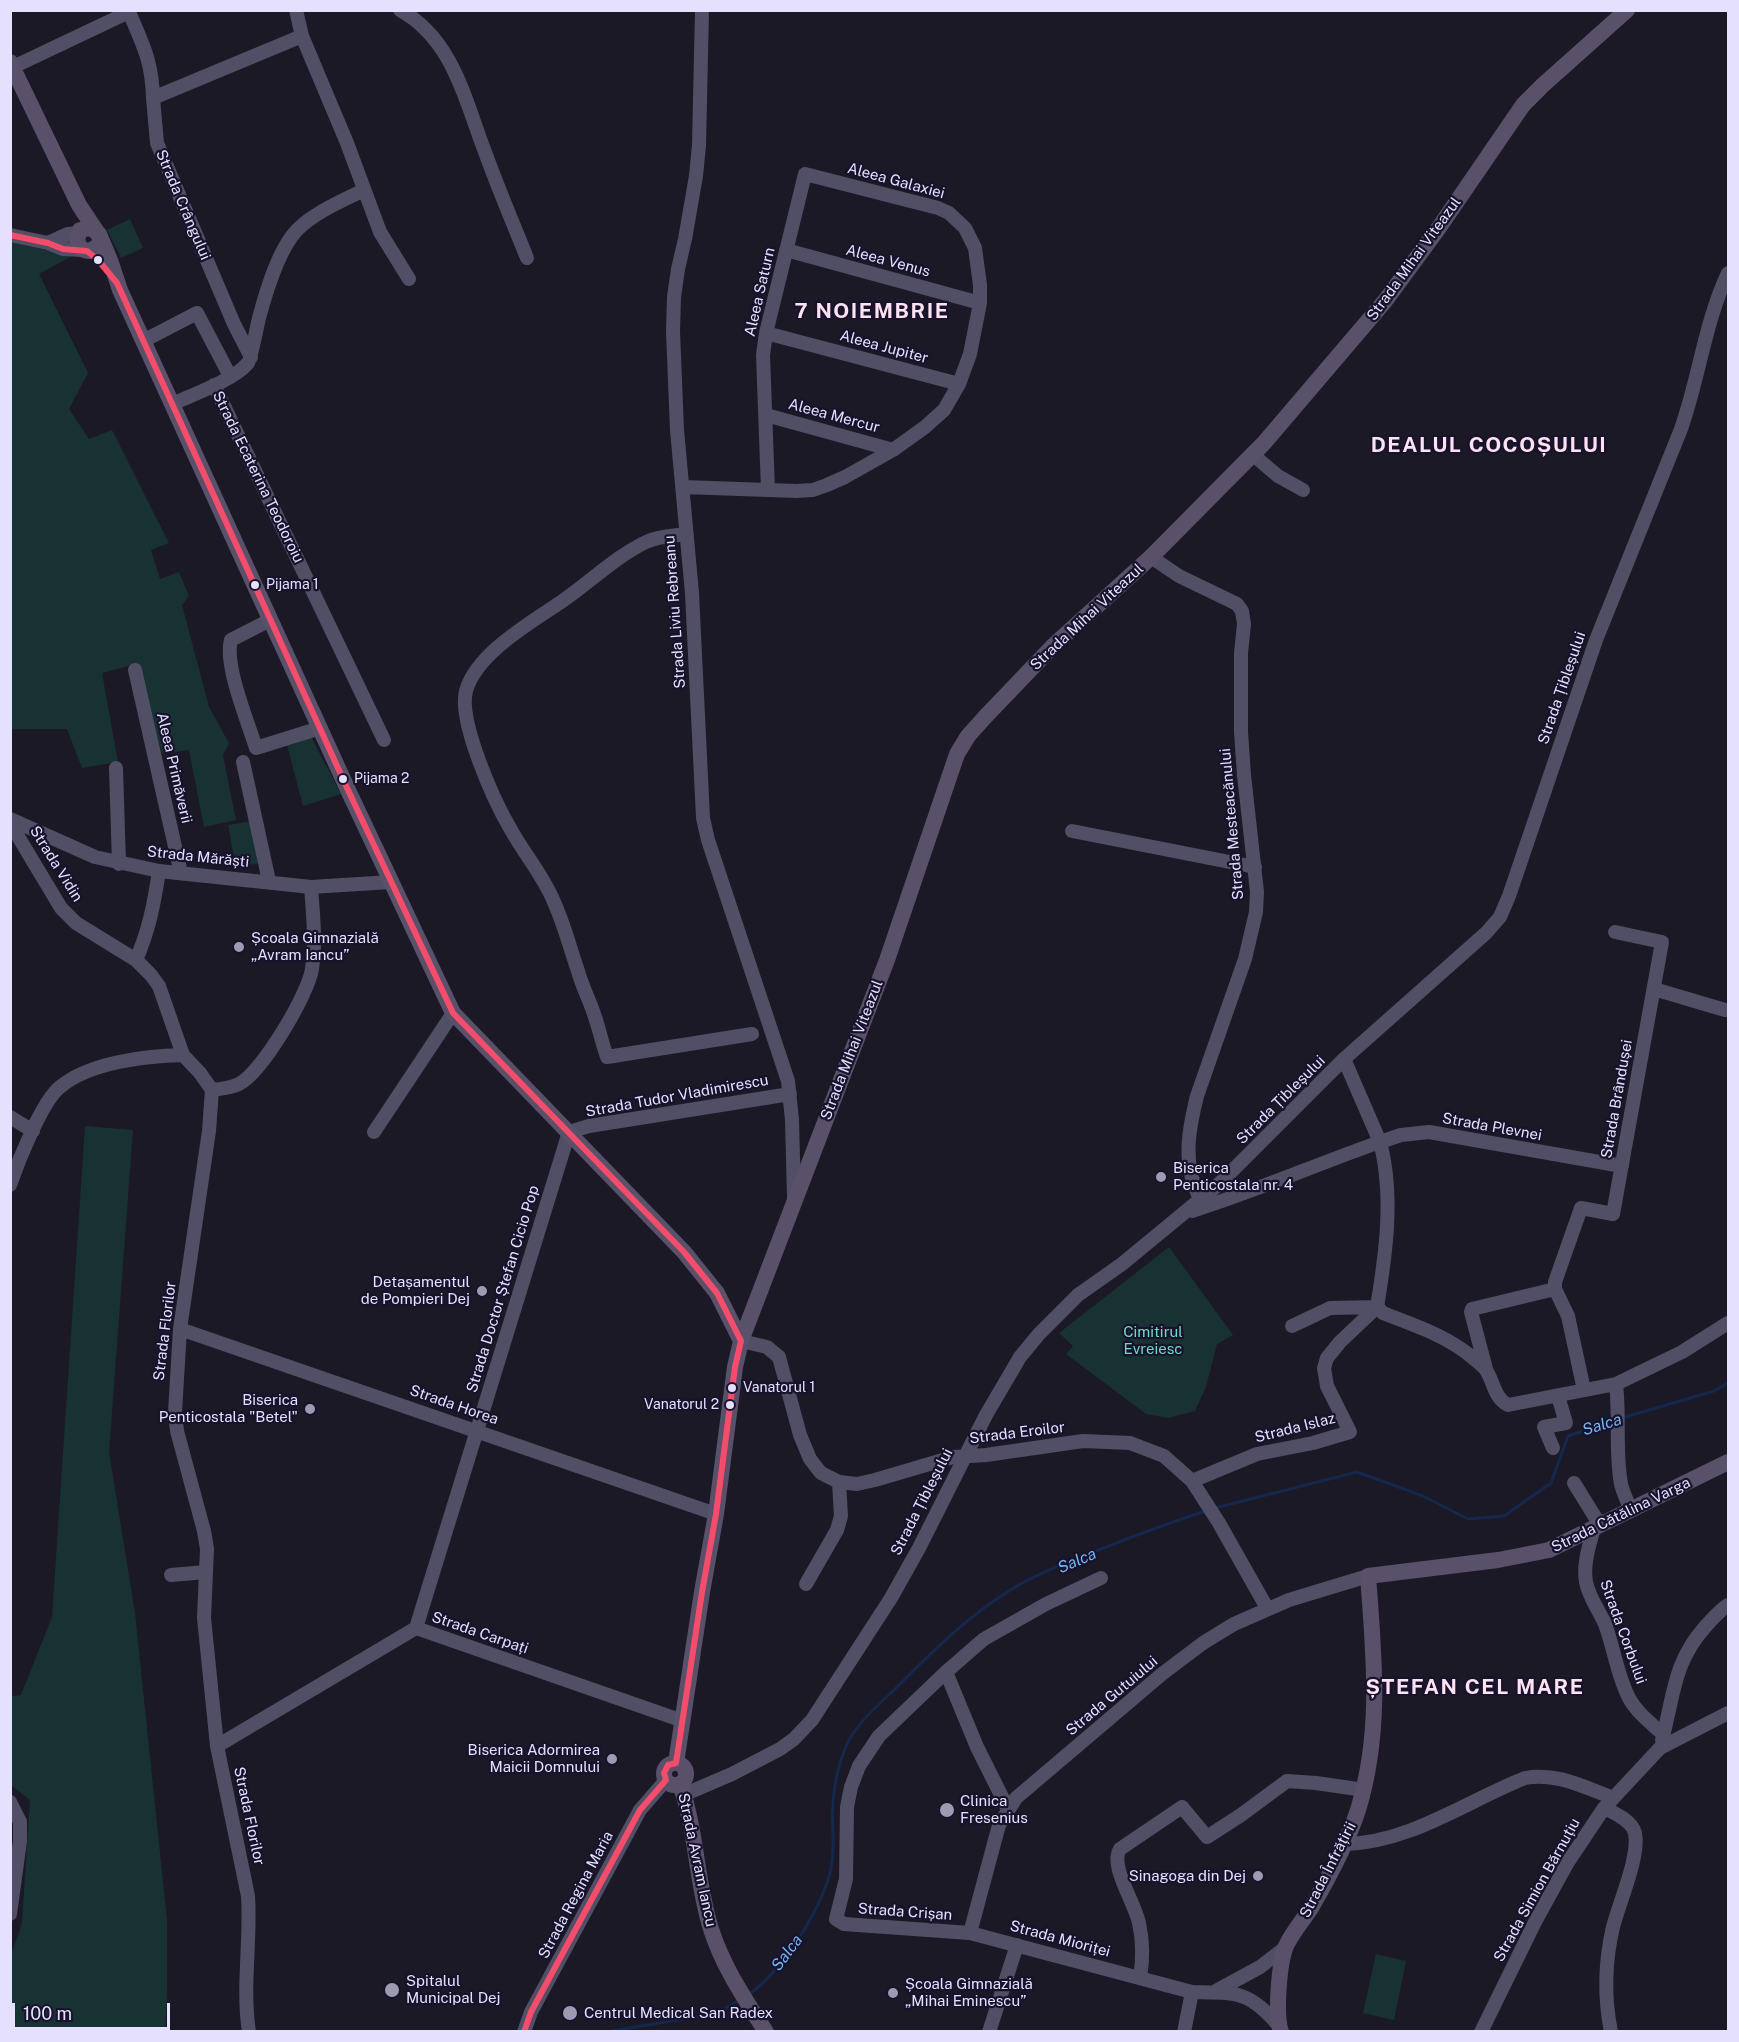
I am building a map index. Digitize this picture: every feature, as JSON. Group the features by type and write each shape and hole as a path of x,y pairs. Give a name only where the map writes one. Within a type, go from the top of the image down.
{"main road":[{"name":"Strada Mihai Viteazul","path":"741,1341 886,960 957,754 968,736 1053,646 1151,557 1252,454 1385,301 1438,229 1523,105 1627,10"},
{"path":"12,65 79,205 99,236 117,283 270,620 453,1013 684,1252 726,1308 741,1341 735,1367 716,1514 683,1721"},
{"path":"79,205 79,232 76,240 78,246 98,260 117,283"},
{"path":"79,232 91,228 99,236"},
{"path":"85,250 96,248 99,236"},
{"name":"Strada Cătălina Varga","path":"1368,1576 1498,1560 1549,1550 1728,1462"},
{"name":"Strada Înfrățirii","path":"1286,1947 1321,1891 1345,1844 1364,1790 1372,1750 1374,1719 1368,1576"},
{"name":"Strada Avram Iancu","path":"683,1721 676,1763 682,1765 686,1772 685,1778 676,1786 690,1819 706,1912 735,1985 766,2031"},
{"path":"1280,2029 1278,1996 1286,1947"}],"street":[{"path":"296,10 302,36 380,232 409,279"},
{"path":"400,10 425,27 453,65 526,258"},
{"name":"Strada Liviu Rebreanu","path":"702,10 700,128 696,176 674,297 674,372 692,593 703,818 708,840 780,1051 790,1094 795,1200"},
{"path":"12,65 129,11"},
{"name":"Strada Crângului","path":"129,11 149,57 153,78 157,143 229,313 251,357"},
{"path":"153,98 302,36"},
{"name":"Aleea Galaxiei","path":"683,487 804,490 820,487 845,477 893,450 936,418 944,410 958,384 970,354 980,303 980,285 975,248 965,228 949,213 923,203 805,174"},
{"name":"Aleea Saturn","path":"768,490 763,355 766,333 805,174"},
{"path":"214,385 242,368 251,357 252,342 263,304 289,241 298,230 316,216 364,190"},
{"path":"48,243 79,232"},
{"path":"10,234 63,249 85,250"},
{"name":"Aleea Venus","path":"786,250 980,303"},
{"name":"Strada Țibleșului","path":"676,1786 742,1769 794,1739 812,1720 891,1598 919,1548 986,1415 1020,1357 1039,1334 1078,1295 1122,1264 1201,1200 1251,1154 1344,1059 1486,933 1500,917 1513,886 1596,640 1682,429 1693,396 1720,291 1728,273"},
{"path":"143,341 197,313 230,376"},
{"name":"Aleea Jupiter","path":"766,333 958,384"},
{"name":"Strada Ecaterina Teodoroiu","path":"172,404 214,385 384,740"},
{"name":"Aleea Mercur","path":"766,415 893,450"},
{"path":"1252,454 1278,476 1303,490"},
{"path":"686,534 659,537 645,543 507,639 486,658 473,675 466,691 465,707 471,738 510,828 545,881 555,904 594,1013 607,1057 752,1034"},
{"name":"Strada Mesteacănului","path":"1151,557 1179,576 1237,604 1242,611 1244,624 1241,653 1241,732 1255,867 1256,912 1249,945 1191,1120 1188,1141 1190,1174 1194,1189 1201,1200"},
{"path":"270,620 231,640 228,650 239,696 256,748 320,728"},
{"name":"Aleea Primăverii","path":"135,670 181,873"},
{"path":"243,762 269,881"},
{"path":"116,768 119,864"},
{"name":"Strada Mărăști","path":"10,821 94,857 159,871 311,887 391,882"},
{"name":"Strada Vidin","path":"10,821 61,908 76,923 136,960 151,975 159,986 183,1054 200,1072 212,1090"},
{"path":"1072,831 1255,867"},
{"path":"136,960 147,936 159,871"},
{"path":"212,1090 228,1088 249,1077 275,1042 301,999 310,980 315,937 311,887"},
{"name":"Strada Brândușei","path":"1555,1289 1555,1282 1581,1208 1612,1215 1654,989 1662,942 1616,932"},
{"path":"1654,989 1725,1010"},
{"path":"374,1132 453,1013"},
{"path":"10,1185 33,1131 59,1087 99,1068 128,1060 183,1054"},
{"name":"Strada Țibleșului","path":"1187,1212 1241,1195 1327,1160 1380,1142 1344,1059"},
{"name":"Strada Florilor","path":"212,1090 180,1329 175,1412 177,1431 207,1549 204,1618 217,1746 248,1896 250,1917 247,2002 249,2031"},
{"name":"Strada Tudor Vladimirescu","path":"569,1132 589,1126 790,1094"},
{"path":"10,1117 33,1131"},
{"name":"Strada Doctor Ștefan Cicio Pop","path":"416,1628 569,1132"},
{"name":"Strada Plevnei","path":"1380,1142 1401,1135 1429,1132 1622,1166"},
{"path":"1377,1307 1386,1255 1387,1222 1385,1162 1380,1142"},
{"path":"1584,1390 1568,1316 1555,1289 1472,1309 1486,1369 1497,1396 1502,1403 1508,1405 1616,1384 1682,1352 1728,1323"},
{"path":"1292,1326 1330,1308 1377,1307 1383,1313 1440,1334 1486,1369"},
{"name":"Strada Islaz","path":"1192,1481 1257,1454 1312,1443 1350,1432 1327,1386 1324,1368 1327,1358 1340,1342 1377,1307"},
{"name":"Strada Horea","path":"180,1329 716,1514"},
{"path":"741,1341 767,1347 779,1357 794,1414 810,1459 821,1473 838,1482 841,1516 837,1530 806,1584"},
{"path":"1616,1384 1617,1436 1622,1486 1631,1511"},
{"path":"1553,1449 1544,1427 1566,1423 1558,1396"},
{"name":"Strada Eroilor","path":"838,1482 856,1484 866,1482 940,1460 964,1456 1083,1441 1130,1443 1164,1456 1192,1481 1219,1523 1267,1608"},
{"path":"1574,1483 1597,1527"},
{"name":"Strada Corbului","path":"1597,1527 1586,1563 1586,1583 1605,1624 1620,1675 1630,1699 1662,1741"},
{"path":"171,1575 206,1572"},
{"name":"Strada Gutuiului","path":"970,1933 999,1825 1016,1798 1162,1674 1233,1624 1267,1608 1313,1591 1368,1576"},
{"name":"Strada Crișan","path":"970,1933 844,1924 836,1919 846,1879 847,1807 851,1786 859,1766 879,1736 984,1639 1046,1604 1101,1578"},
{"path":"1662,1741 1678,1669 1692,1642 1728,1605"},
{"name":"Strada Carpați","path":"217,1746 416,1628 683,1721"},
{"path":"946,1672 977,1747 1008,1809"},
{"path":"1662,1741 1728,1713"},
{"name":"Strada Simion Bărnuțiu","path":"1481,2031 1535,1922 1568,1862 1609,1803 1662,1741"},
{"path":"1345,1844 1377,1841 1405,1832 1525,1778 1539,1775 1554,1777 1609,1803 1635,1832 1634,1857 1613,1927 1608,1957 1606,1996 1611,2031"},
{"path":"1140,1978 1142,1962 1139,1923 1117,1867 1116,1855 1120,1849 1182,1807 1207,1837 1287,1781 1364,1790"},
{"name":"Strada Regina Maria","path":"524,2031 531,2012 640,1810 676,1786"},
{"path":"10,1802 20,1822 20,1841 10,1914"},
{"name":"Strada Mioriței","path":"970,1933 1192,1992 1216,1991"},
{"path":"989,2031 1017,1945"},
{"path":"1216,1991 1260,1967 1286,1947"},
{"path":"1216,1991 1249,1999 1259,2004 1280,2029"},
{"path":"1184,2031 1192,1992"}],"green space":[{"path":"130,219 143,248 121,258 107,230"},
{"path":"11,242 72,256 39,274 88,373 69,409 89,439 112,430 169,543 151,550 160,579 179,572 189,596 182,605 209,707 229,743 223,755 236,820 204,827 189,750 162,754 136,664 102,673 118,762 82,768 67,729 11,729"},
{"path":"309,733 341,794 303,806 286,741"},
{"path":"253,821 261,863 236,867 228,825"},
{"path":"85,1126 133,1130 109,1452 135,1613 167,1920 165,2031 11,2031 11,1955 22,1923 30,1800 11,1785 11,1696 21,1695 52,1617"},
{"name":"Cimitirul Evreiesc","path":"1169,1247 1233,1335 1217,1344 1206,1387 1195,1411 1168,1418 1146,1414 1066,1354 1073,1346 1059,1333"},
{"path":"1376,1954 1406,1961 1394,2020 1363,2013"}],"waterway":[{"name":"Salca","path":"1622,1418 1714,1391 1728,1383"},
{"name":"Salca","path":"1215,1508 1357,1472 1423,1496 1468,1519 1504,1516 1551,1483 1568,1436 1613,1421"},
{"name":"Salca","path":"749,1994 762,1984 788,1953 801,1935 822,1896 832,1862 834,1789 839,1767 851,1737 870,1714 965,1623 1019,1585 1080,1557 1206,1511"},
{"name":"Salca","path":"606,2032 718,2013 739,2000"}],"transit line":[{"path":"10,235 48,243 63,249 87,251 98,260 117,283 348,790 453,1013 684,1252 717,1293 741,1341 735,1367 716,1514 676,1763 668,1765 664,1773 666,1780 640,1810 531,2012 524,2032"}],"place":[{"name":"Pijama 1","path":"255,585"},
{"name":"Pijama 2","path":"343,779"},
{"name":"Școala Gimnazială „Avram Iancu”","path":"239,947"},
{"name":"Biserica Penticostala nr. 4","path":"1161,1177"},
{"name":"Detașamentul de Pompieri Dej","path":"482,1291"},
{"name":"Vanatorul 1","path":"732,1388"},
{"name":"Vanatorul 2","path":"730,1405"},
{"name":"Biserica Penticostala \"Betel\"","path":"310,1409"},
{"name":"Biserica Adormirea Maicii Domnului","path":"612,1759"},
{"name":"Clinica Fresenius","path":"947,1810"},
{"name":"Sinagoga din Dej","path":"1258,1876"},
{"name":"Spitalul Municipal Dej","path":"392,1990"},
{"name":"Școala Gimnazială „Mihai Eminescu”","path":"893,1993"},
{"name":"Centrul Medical San Radex","path":"570,2013"}],"district":[{"name":"7 NOIEMBRIE","path":"872,312"},
{"name":"DEALUL COCOȘULUI","path":"1489,446"},
{"name":"ȘTEFAN CEL MARE","path":"1475,1688"}]}
